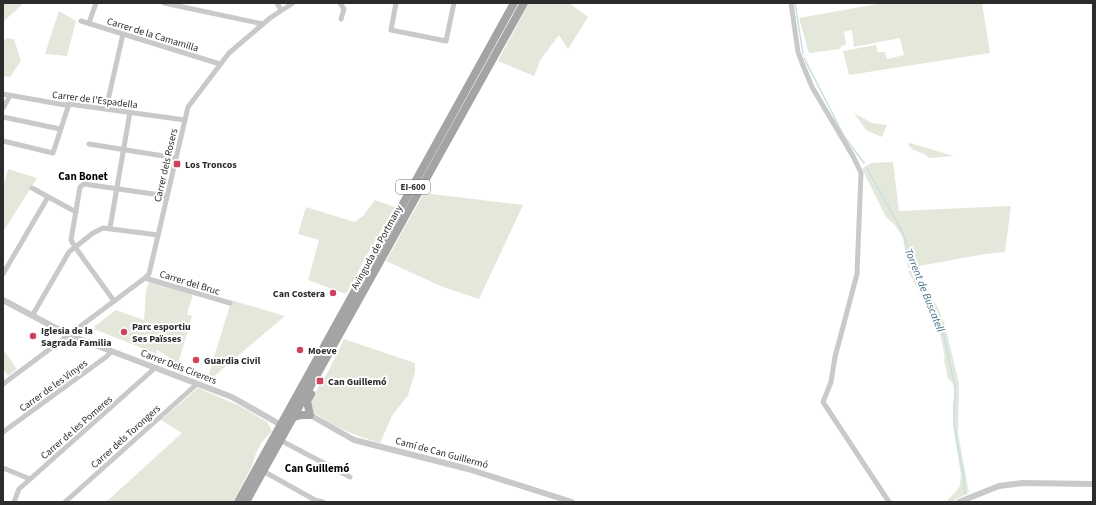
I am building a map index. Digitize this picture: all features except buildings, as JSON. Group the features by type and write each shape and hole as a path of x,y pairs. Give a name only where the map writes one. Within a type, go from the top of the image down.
{"main road":[{"name":"Avinguda de Portmany","path":"238,502 514,3"},
{"name":"Avinguda de Portmany","path":"246,502 524,3"},
{"path":"293,417 310,415 308,401 334,350 339,334"}],"street":[{"path":"88,23 96,3"},
{"path":"164,3 263,24"},
{"path":"277,3 281,10"},
{"name":"Carrer dels Rosers","path":"145,278 149,274 188,107 229,53 263,24 293,3"},
{"path":"340,3 344,9 341,20"},
{"path":"396,3 391,30 446,41 454,3"},
{"path":"791,3 798,52 802,64 812,87 854,158 861,173 857,274 835,356 831,382 823,402 889,502"},
{"name":"Carrer de la Camamilla","path":"81,20 220,64"},
{"path":"106,109 123,34"},
{"name":"Carrer de l'Espadella","path":"3,94 65,105 68,104 185,120"},
{"path":"3,108 10,96"},
{"path":"3,141 53,153 68,104"},
{"path":"110,228 130,112"},
{"path":"3,117 60,128"},
{"path":"89,144 176,158"},
{"path":"114,301 75,248 71,240 80,187 84,184 167,196"},
{"path":"32,188 76,212"},
{"path":"3,274 48,197"},
{"path":"32,316 69,252 103,228 158,235"},
{"path":"3,384 145,278"},
{"name":"Carrer del Bruc","path":"145,278 230,303"},
{"name":"Carrer Dels Cirerers","path":"3,300 69,335 232,397 281,425"},
{"name":"Carrer de les Vinyes","path":"3,432 106,357 112,351"},
{"name":"Carrer de les Pomeres","path":"14,502 19,489 155,368"},
{"name":"Carrer dels Torongers","path":"65,502 197,384"},
{"name":"Camí de Can Guillermó","path":"310,415 354,440 468,469 572,502"},
{"path":"280,440 350,477"},
{"path":"3,468 30,479"},
{"path":"263,471 314,500 323,502"},
{"path":"959,502 999,486 1023,483 1093,484"}],"shaded area":[{"path":"3,3 24,3 3,22"},
{"path":"529,3 569,3 588,17 568,49 559,35 541,59 534,76 498,61"},
{"path":"883,3 982,3 990,53 849,75 843,51 876,45 878,52 885,52 887,59 904,55 900,38 854,47 852,30 844,32 846,45 841,46 840,49 809,53 799,18"},
{"path":"59,11 76,21 67,56 45,54"},
{"path":"7,38 14,39 21,61 10,77 3,76 3,41"},
{"path":"854,113 872,123 887,125 882,137 866,130"},
{"path":"910,143 954,156 929,158 911,148 908,145"},
{"path":"893,162 899,211 1011,206 1005,252 985,254 908,268 903,238 895,225 886,217 862,169 871,163"},
{"path":"8,169 37,178 3,232 3,187"},
{"path":"424,193 523,205 479,299 443,287 386,261"},
{"path":"375,200 395,207 346,294 308,280 319,240 298,234 306,207 354,222 363,216"},
{"path":"917,269 924,285 938,308 945,325 959,384 958,433 969,493 953,502 946,502 958,489 961,475 953,425 953,402 955,397 955,388 953,383 948,379 939,328 908,271"},
{"path":"150,277 192,290 192,298 187,314 192,316 178,364 161,352 156,350 157,354 94,329 95,326 116,310 144,320 146,291"},
{"path":"231,300 285,316 206,383 231,302"},
{"path":"344,339 415,363 415,373 408,395 392,416 380,443 345,430 313,412 311,405 312,398 329,370"},
{"path":"5,352 17,369 8,376 3,369 3,354"},
{"path":"198,388 240,406 267,422 272,431 262,442 256,453 253,464 233,502 106,502 182,433 161,420"}],"waterway":[{"name":"Torrent de Buscatell","path":"795,3 803,54"},
{"name":"Torrent de Buscatell","path":"804,58 844,136 864,163"},
{"name":"Torrent de Buscatell","path":"866,167 902,231 907,244 909,258 942,327 955,388 954,418 965,494"}],"place":[{"name":"Los Troncos","path":"177,164"},
{"name":"Can Costera","path":"333,293"},
{"name":"Parc esportiu Ses Païsses","path":"124,332"},
{"name":"Iglesia de la Sagrada Familia","path":"33,336"},
{"name":"Moeve","path":"300,350"},
{"name":"Guardia Civil","path":"196,360"},
{"name":"Can Guillemó","path":"320,381"}],"district":[{"name":"Can Bonet","path":"83,176"},
{"name":"Can Guillemó","path":"317,468"}]}
